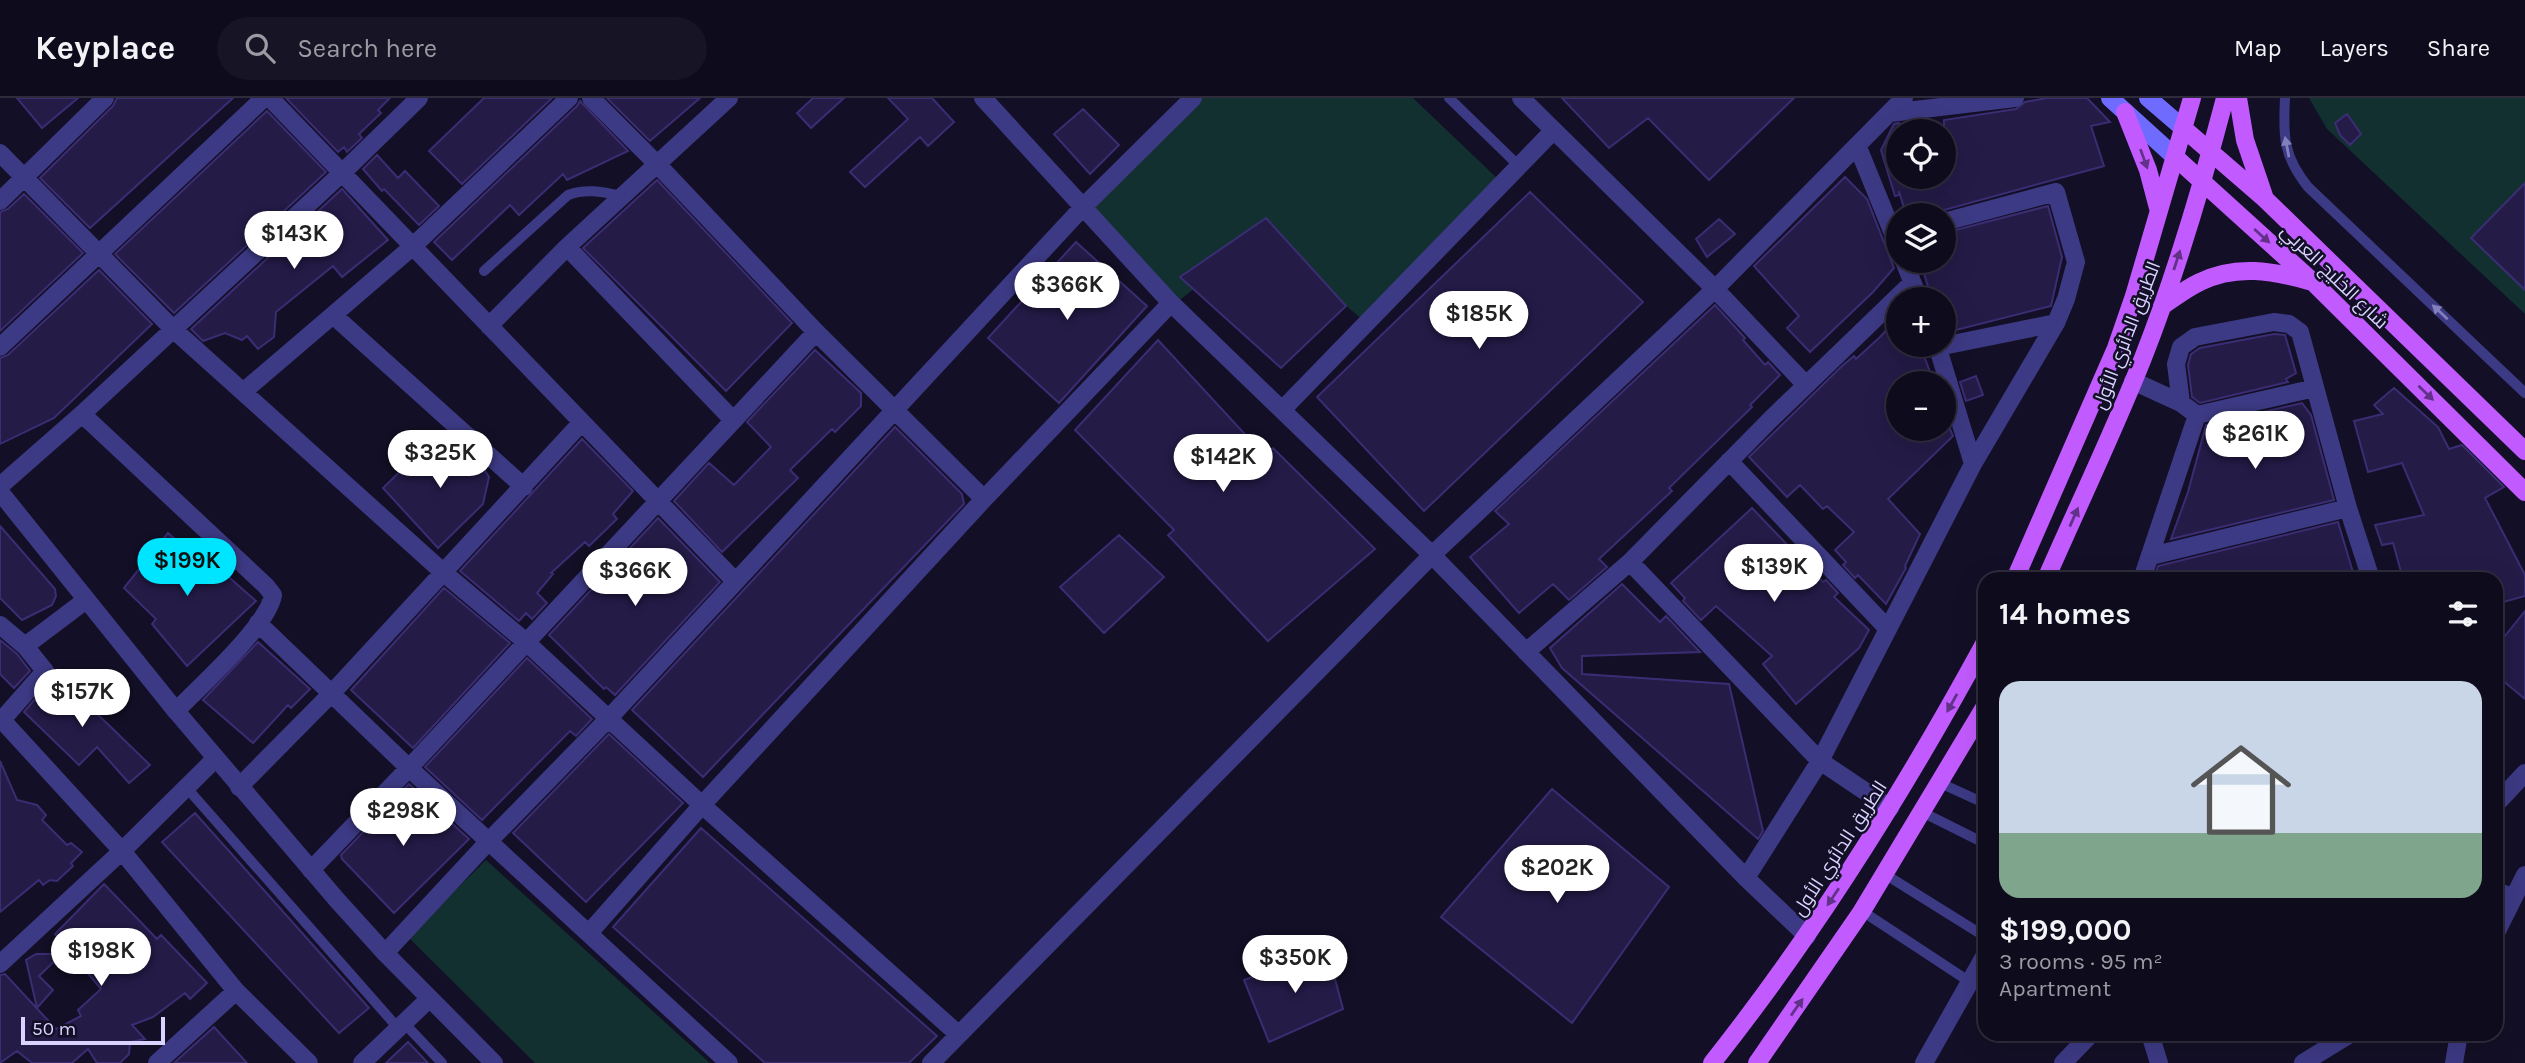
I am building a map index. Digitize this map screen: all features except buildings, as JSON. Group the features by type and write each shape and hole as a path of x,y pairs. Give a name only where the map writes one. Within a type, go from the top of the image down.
{"main road":[{"name":"شارع الخليج العربي","path":"2110,98 2313,282 2525,492"},
{"name":"شارع الخليج العربي","path":"2148,98 2265,199 2525,451"},
{"name":"الطريق الدائري الأول","path":"2018,572 2116,348 2192,98"},
{"name":"الطريق الدائري الأول","path":"2049,572 2133,381 2162,306 2211,153 2225,98"},
{"path":"2238,98 2245,140 2265,199"},
{"path":"2125,112 2148,170 2158,209"},
{"path":"2162,306 2200,282 2244,270 2274,272 2313,282"},
{"name":"الطريق الدائري الأول","path":"1712,1063 1807,936 1890,808 1978,654"},
{"path":"1757,1063 1862,911 1978,718"}],"street":[{"path":"0,201 105,98"},
{"path":"0,347 264,98"},
{"path":"270,98 411,248 735,581"},
{"path":"0,486 82,414 419,98"},
{"path":"244,391 411,248 569,98"},
{"path":"592,98 816,332 984,499"},
{"path":"489,326 567,247 729,98"},
{"path":"983,98 1171,303 1433,555 1746,878 1807,936"},
{"path":"385,953 489,841 610,718 1083,207 1193,98"},
{"path":"1521,98 1715,289 1806,385"},
{"path":"931,1063 1433,555 1715,289 1904,98"},
{"path":"1890,113 2015,98"},
{"path":"1283,409 1553,131"},
{"path":"1857,145 1886,213"},
{"path":"0,153 173,329 444,573 526,642 702,805 958,1034"},
{"path":"1746,878 1820,761 1973,464 2056,323 2066,299 2076,262 2056,192 1956,219"},
{"path":"567,247 733,420"},
{"path":"589,933 702,805 984,499 1171,303"},
{"path":"333,315 524,487"},
{"path":"1526,652 1630,562 1806,385 1886,316"},
{"path":"2181,404 2176,364 2181,346 2195,337 2274,322 2289,324 2300,332 2348,508 2369,572"},
{"path":"1956,342 2056,323"},
{"path":"311,870 816,332"},
{"path":"1940,357 1973,464"},
{"path":"2133,381 2181,404 2197,415 2315,388"},
{"path":"82,414 266,586 272,595 271,604 258,623 176,711"},
{"path":"2145,572 2197,415"},
{"path":"239,786 332,693 582,422"},
{"path":"1729,461 1887,628"},
{"path":"0,492 215,759 311,870 385,953 495,1063"},
{"path":"2151,556 2348,508"},
{"path":"1630,562 1820,761 1890,808"},
{"path":"25,646 86,600"},
{"path":"258,623 409,768 729,1063"},
{"path":"0,625 25,646 45,671 1,721 122,851 236,991 309,1063"},
{"path":"0,964 122,851 215,759"},
{"path":"2503,797 2525,773"},
{"path":"2504,894 2525,875"},
{"path":"1924,1063 1978,968"},
{"path":"157,1063 236,991"},
{"path":"362,1063 429,999"},
{"path":"2063,1063 2084,1041"},
{"path":"2152,1041 2159,1063"},
{"path":"2303,1063 2339,1041"},
{"path":"2454,1063 2456,1041"}],"lane":[{"path":"1449,98 1519,166"},
{"path":"2285,98 2287,153 2295,171 2308,187 2525,393"},
{"path":"484,271 568,195 590,191 622,196"},
{"path":"1940,783 1978,800"},
{"path":"186,786 401,1026 442,1063"},
{"path":"1922,812 1978,840"},
{"path":"1883,873 1978,932"},
{"path":"1862,911 1970,982"}],"green space":[{"path":"1195,98 1413,98 1499,180 1365,322 1263,234 1176,303 1083,207"},
{"path":"2309,98 2525,98 2525,314 2327,129"},
{"path":"486,860 710,1063 535,1063 408,937"}]}
